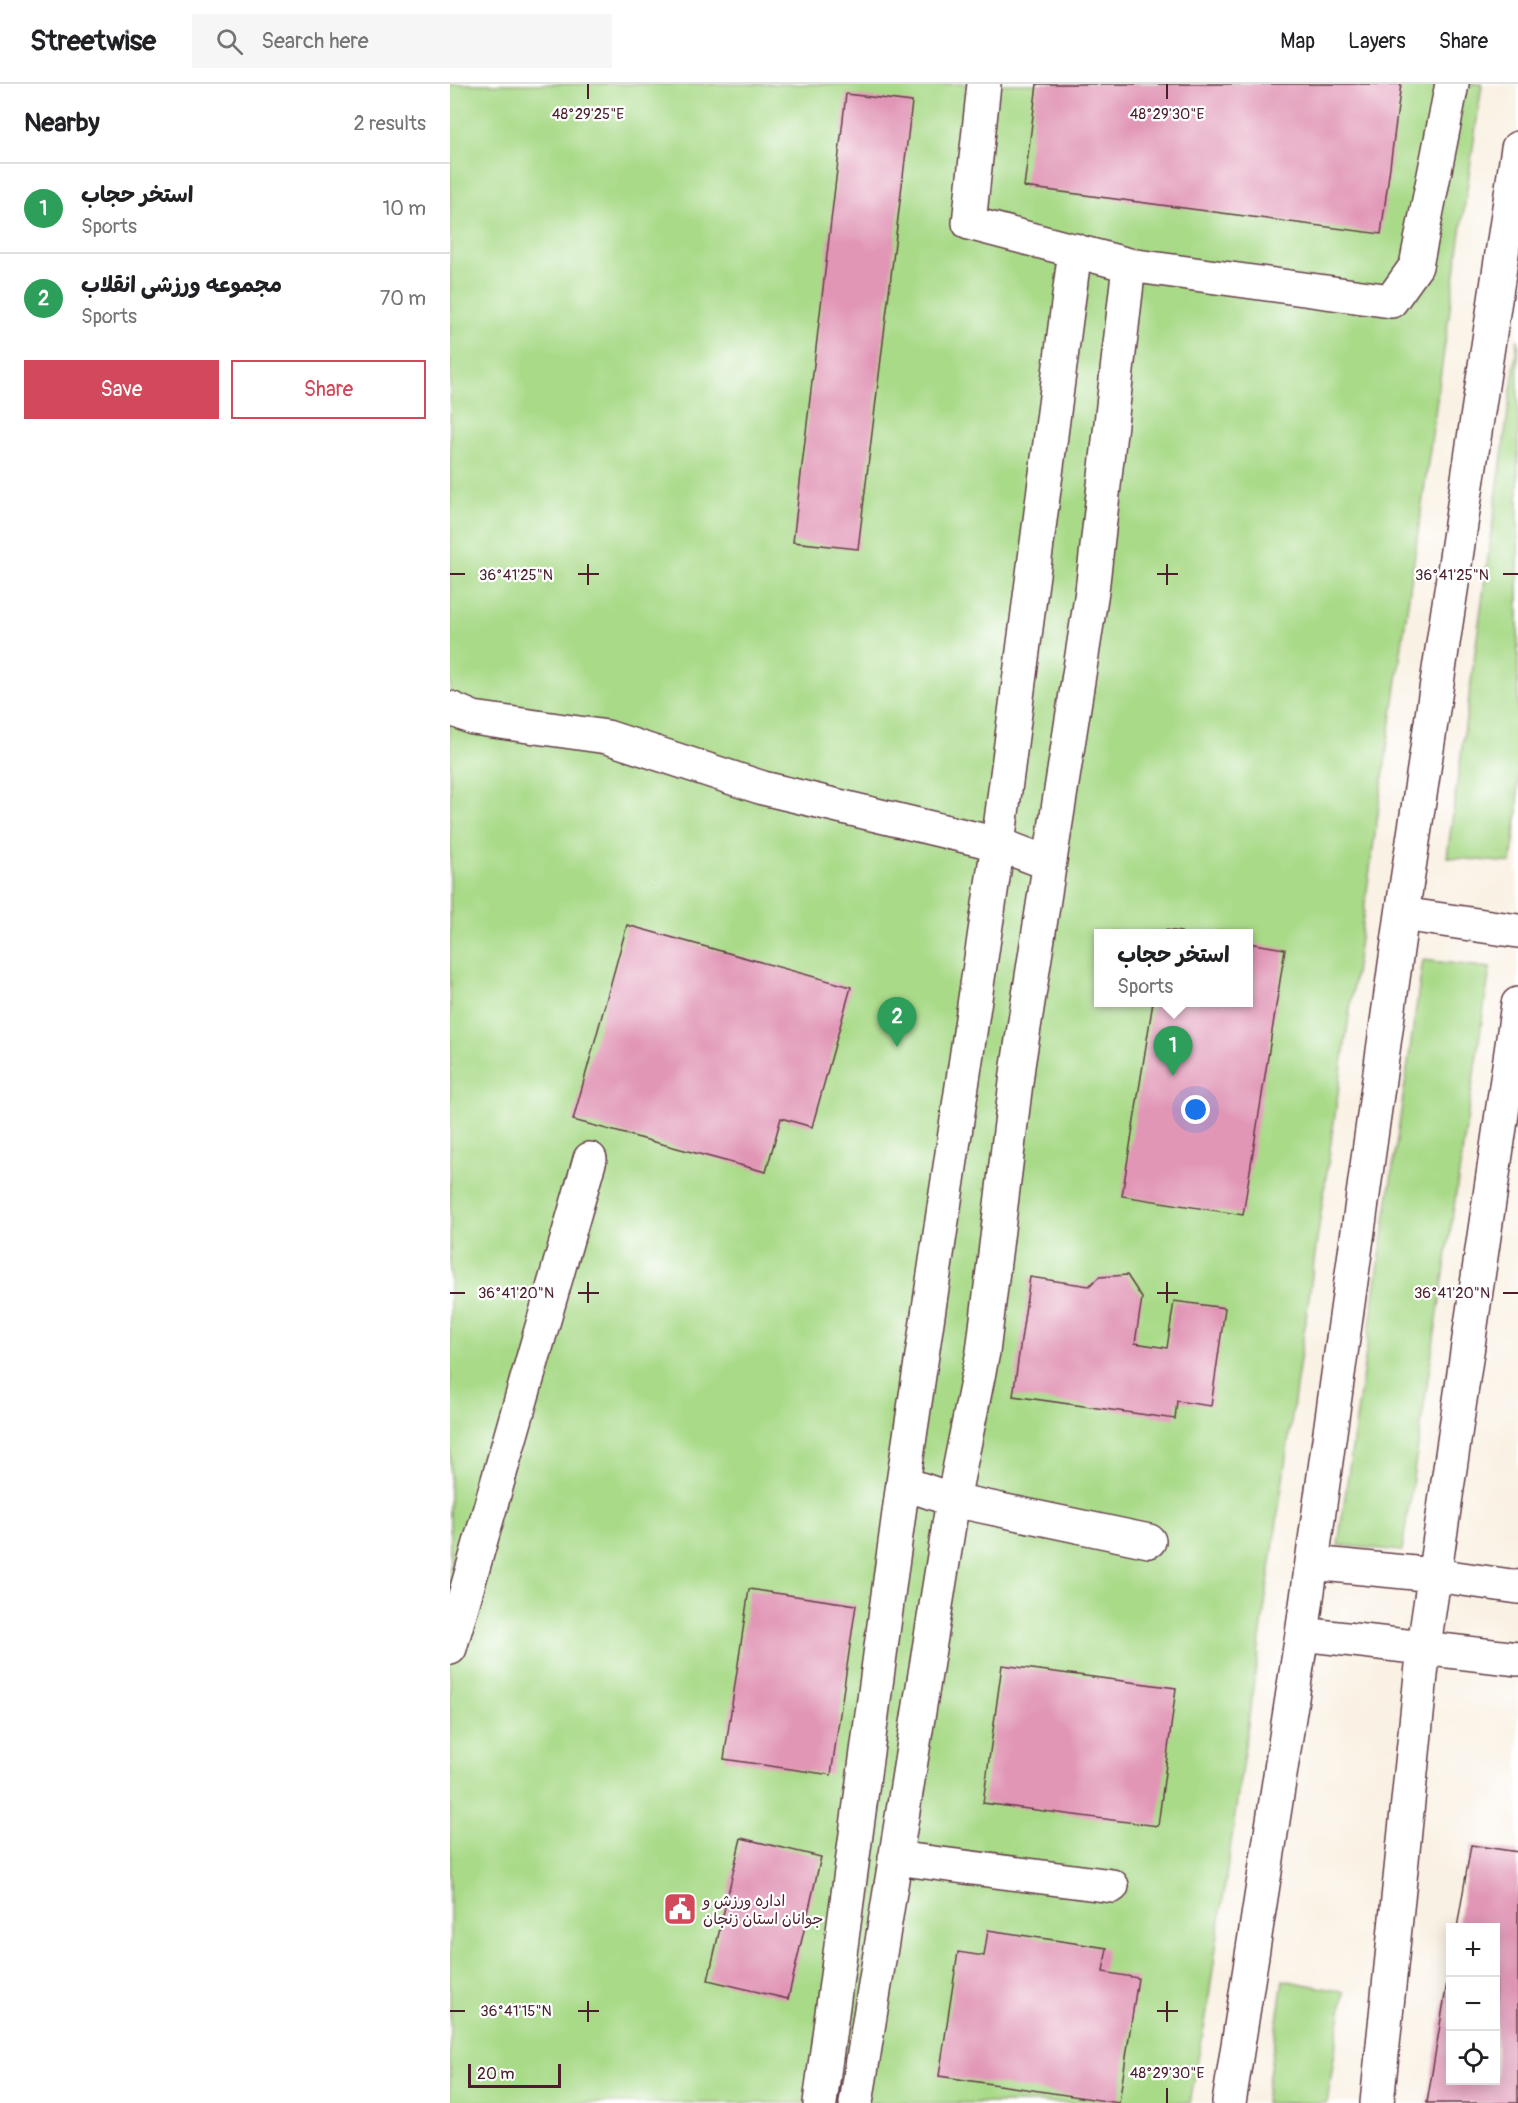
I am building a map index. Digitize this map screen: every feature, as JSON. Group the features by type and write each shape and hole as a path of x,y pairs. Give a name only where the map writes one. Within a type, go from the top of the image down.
{"street":[{"path":"984,84 969,223 1129,265 1391,301 1416,266 1452,84"},
{"path":"1229,2103 1302,1634 1402,914 1518,148"},
{"path":"820,2103 903,1483 998,844 1075,250"},
{"path":"856,2103 953,1500 983,1352 1048,863 1092,591 1129,265"},
{"path":"450,708 473,717 607,737 763,788 998,844 1048,863"},
{"path":"1402,914 1518,931"},
{"path":"1377,2103 1424,1646 1518,1004"},
{"path":"973,1012 1026,1017"},
{"path":"450,1648 590,1159"},
{"path":"903,1483 953,1500 1149,1540"},
{"path":"1312,1563 1435,1575 1518,1587"},
{"path":"1302,1634 1424,1646 1518,1659"},
{"path":"895,1858 1112,1886"}],"green space":[{"path":"450,84 1482,84 1207,2011 1190,2103 450,2103"},
{"path":"1518,339 1518,810 1511,863 1447,857"},
{"path":"1423,960 1490,968 1402,1551 1338,1545"},
{"path":"1283,1980 1344,1992 1327,2103 1265,2103"}],"building":[{"path":"1037,84 1401,84 1381,234 1024,187"},
{"path":"846,94 912,102 858,549 793,542"},
{"path":"627,925 851,987 812,1127 781,1118 766,1172 573,1120"},
{"path":"1253,944 1285,949 1243,1215 1122,1196 1152,1007 1253,1007"},
{"path":"1127,1275 1142,1298 1135,1343 1167,1348 1174,1301 1225,1308 1211,1406 1177,1401 1175,1419 1013,1396 1030,1277 1089,1286 1099,1277"},
{"path":"749,1589 856,1605 831,1775 724,1759"},
{"path":"1002,1665 1176,1688 1158,1826 983,1803"},
{"path":"741,1838 821,1857 788,1999 708,1980"},
{"path":"1471,1845 1518,1852 1518,2103 1427,2103 1446,1989 1446,2085 1500,2085 1500,1923 1458,1923"},
{"path":"988,1930 1107,1948 1103,1972 1138,1978 1119,2103 939,2076 958,1952 984,1956"}],"place":[{"name":"مجموعه ورزشی انقلاب","path":"897,1047"},
{"name":"استخر حجاب","path":"1173,1076"},
{"name":"اداره ورزش و جوانان استان زنجان","path":"680,1909"}]}
